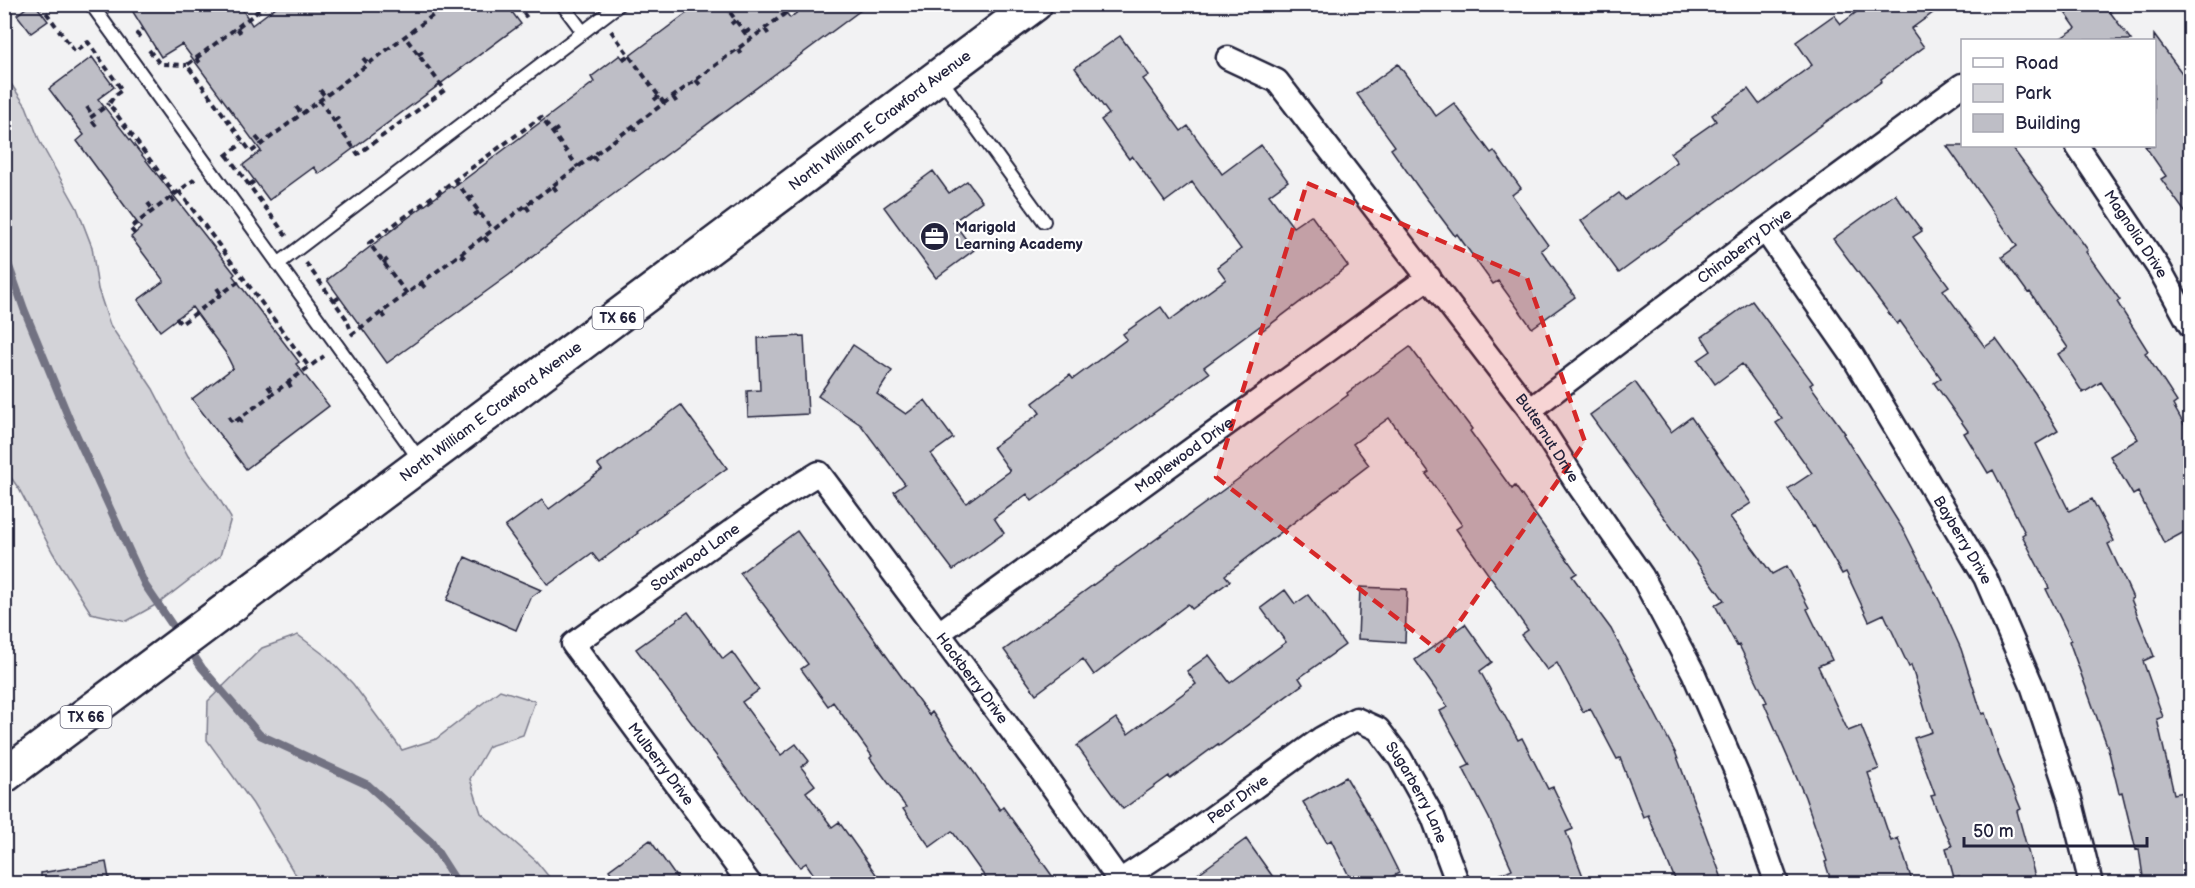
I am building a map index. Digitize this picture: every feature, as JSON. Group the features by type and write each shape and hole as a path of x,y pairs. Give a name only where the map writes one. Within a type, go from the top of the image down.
{"main road":[{"name":"North William E Crawford Avenue","path":"4,776 201,631 939,77 1024,8"}],"street":[{"name":"Butternut Drive","path":"1228,58 1277,81 1530,410 1576,482 1642,576 1693,672 1744,790 1777,884"},
{"name":"Chinaberry Drive","path":"1530,410 1765,230 1961,87"},
{"name":"Magnolia Drive","path":"2078,147 2160,270 2190,326"},
{"name":"Bayberry Drive","path":"1765,230 1852,355 1985,577 2033,687 2070,799 2091,884"},
{"name":"Maplewood Drive","path":"939,633 1429,277"},
{"name":"Hackberry Drive","path":"819,473 1121,882"},
{"name":"Sourwood Lane","path":"573,644 778,498 819,473"},
{"name":"Mulberry Drive","path":"573,644 750,884"},
{"name":"Pear Drive","path":"1121,882 1322,738 1356,719"},
{"name":"Sugarberry Lane","path":"1356,719 1378,729 1400,758 1433,817 1458,884"}],"lane":[{"path":"91,4 423,464"},
{"path":"562,4 583,32"},
{"path":"278,264 620,4"},
{"path":"939,77 1044,222"}],"path":[{"path":"40,4 75,52 88,42 122,90 109,104 90,118 96,126"},
{"path":"247,4 257,13"},
{"path":"148,49 160,64 187,65 268,4"},
{"path":"436,4 440,10"},
{"path":"187,65 251,152 448,4"},
{"path":"510,9 517,4 527,18"},
{"path":"724,4 750,40"},
{"path":"229,417 233,423 798,4"},
{"path":"601,19 664,103"},
{"path":"731,24 736,20"},
{"path":"237,28 241,34"},
{"path":"745,33 752,28"},
{"path":"143,41 137,34 144,29"},
{"path":"765,29 769,35"},
{"path":"395,34 399,40"},
{"path":"320,100 358,154 445,90 405,36"},
{"path":"738,49 742,55"},
{"path":"418,55 424,51"},
{"path":"623,59 629,55"},
{"path":"196,58 201,64"},
{"path":"363,58 368,64"},
{"path":"641,71 646,68"},
{"path":"425,73 429,69"},
{"path":"696,80 700,86"},
{"path":"320,90 325,96"},
{"path":"654,100 659,96"},
{"path":"673,97 677,103"},
{"path":"109,104 175,194 243,278 309,367"},
{"path":"296,106 302,114"},
{"path":"87,107 93,116"},
{"path":"334,121 339,117"},
{"path":"407,294 369,243 541,117 553,132 562,149 578,167"},
{"path":"633,126 637,132"},
{"path":"553,132 559,128"},
{"path":"339,136 343,133"},
{"path":"256,137 262,144"},
{"path":"135,234 130,228 244,142"},
{"path":"593,156 597,161"},
{"path":"455,180 493,230"},
{"path":"249,185 255,181"},
{"path":"553,186 558,193"},
{"path":"175,194 176,203"},
{"path":"469,199 475,195"},
{"path":"148,203 153,210"},
{"path":"526,206 530,212"},
{"path":"474,215 479,212"},
{"path":"484,237 489,243"},
{"path":"461,254 466,260"},
{"path":"383,263 388,258"},
{"path":"176,318 181,324 243,278"},
{"path":"421,284 426,289"},
{"path":"217,288 228,300"},
{"path":"334,301 340,297"},
{"path":"381,313 387,320"},
{"path":"288,382 292,389"},
{"path":"268,386 273,393"},
{"path":"239,418 244,425"}],"highlighted area":[{"path":"1307,183 1527,278 1585,442 1439,651 1216,477"}],"green space":[{"path":"5,75 26,106 40,142 77,208 92,247 98,289 110,325 153,389 188,456 212,487 231,518 220,556 159,603 127,621 91,613 53,553 19,489 5,469"},
{"path":"298,635 327,657 353,684 402,750 436,739 500,690 535,701 523,735 489,746 470,779 481,813 536,861 554,883 303,883 293,871 253,804 207,740 208,701 262,648"}],"building":[{"path":"31,4 35,4 48,21 31,33 17,15"},
{"path":"144,4 239,4 252,25 280,4 506,4 521,24 319,174 314,167 269,200 243,165 261,151 182,44 161,57 133,12"},
{"path":"699,4 780,4 790,18 808,4 869,4 509,275 387,363 327,280 594,82 591,77 620,55 624,60"},
{"path":"1867,4 1945,4 1911,29 1924,47 1881,79 1882,81 1619,273 1581,221 1619,193 1625,200 1677,162 1670,153 1716,121 1712,115 1748,89 1759,104 1812,65 1796,42 1834,15 1841,24"},
{"path":"2059,4 2104,4 2130,39 2060,39 2076,28"},
{"path":"2154,35 2190,84 2190,219 2161,179 2166,176 2146,147 2156,147 2156,39"},
{"path":"1120,36 1149,75 1143,79 1181,131 1188,126 1222,174 1261,145 1288,181 1269,195 1293,227 1311,215 1348,266 1263,330 1260,326 1204,367 1209,373 1032,501 1027,494 994,518 1004,533 953,570 894,492 905,484 861,425 818,396 853,345 892,371 877,394 906,414 925,400 953,438 931,454 966,503 1010,471 993,447 1040,413 1033,403 1070,375 1073,379 1127,339 1123,334 1161,307 1170,320 1226,279 1217,267 1241,249 1192,182 1165,202 1132,156 1129,159 1101,120 1109,114 1075,68"},
{"path":"92,57 114,87 98,99 235,274 233,276 299,362 296,364 329,406 246,469 192,399 233,368 225,352 192,307 160,331 138,300 164,281 131,237 141,228 77,141 84,135 49,89"},
{"path":"1398,64 1436,116 1454,103 1491,153 1494,151 1521,188 1512,195 1548,245 1541,250 1575,297 1532,328 1498,281 1493,284 1457,234 1455,236 1418,187 1391,149 1395,146 1357,94"},
{"path":"1947,146 2012,147 2088,250 2086,252 2120,300 2117,302 2148,351 2145,353 2177,402 2173,405 2190,435 2190,529 2164,543 2138,492 2133,495 2110,456 2138,439 2101,382 2083,393 2058,354 2068,348 2030,292 2028,293 2002,257 2017,246"},
{"name":"Marigold Learning Academy","path":"933,171 949,193 967,181 982,201 953,222 974,250 936,278 884,207"},
{"path":"1895,194 1922,231 1913,237 1949,286 1943,290 1985,347 1996,339 2035,393 2058,431 2036,444 2069,511 2092,499 2114,541 2108,544 2133,598 2131,599 2154,656 2143,661 2163,717 2157,719 2174,794 2190,791 2190,884 2144,884 2139,849 2136,850 2122,792 2119,793 2108,748 2069,641 2071,640 2046,589 2049,588 2022,535 2025,533 1993,470 1988,473 1964,433 1968,431 1934,383 1941,378 1900,321 1897,324 1833,239"},
{"path":"1752,301 1813,383 1810,385 1845,433 1843,434 1904,531 1940,602 1961,649 1982,714 1985,713 1999,756 2021,809 2017,811 2037,884 1960,884 1959,876 1954,878 1946,848 1952,846 1931,796 1935,795 1914,738 1932,732 1911,665 1909,667 1884,614 1869,621 1846,572 1842,574 1814,526 1788,489 1812,473 1776,423 1782,419 1742,364 1715,384 1698,360 1711,351 1702,337"},
{"path":"804,336 808,414 748,417 747,391 760,390 758,338"},
{"path":"1410,347 1472,429 1470,431 1512,489 1515,486 1577,573 1572,576 1611,629 1676,754 1724,884 1677,884 1648,815 1643,817 1620,758 1617,759 1590,708 1583,712 1557,663 1547,670 1521,635 1528,630 1456,529 1462,525 1426,474 1429,472 1389,418 1353,444 1369,465 1225,575 1230,581 1192,609 1188,604 1094,675 1083,659 1036,694 1004,650 1241,477 1348,395 1347,393"},
{"path":"1635,382 1671,432 1691,417 1751,503 1730,517 1772,574 1787,566 1832,660 1818,666 1848,731 1861,726 1879,769 1868,773 1891,841 1898,838 1913,884 1832,884 1825,862 1827,861 1805,797 1764,703 1767,702 1739,645 1737,646 1715,605 1724,600 1590,415"},
{"path":"681,405 727,468 599,562 592,553 548,585 505,527 542,500 549,509 602,470 598,465"},
{"path":"797,531 929,715 932,712 1000,810 1003,807 1058,884 990,884 952,831 930,847 903,809 906,807 870,758 872,756 833,702 828,706 801,669 808,664 740,573"},
{"path":"465,557 541,590 530,598 516,630 447,600"},
{"path":"1360,587 1407,589 1405,642 1358,639"},
{"path":"1285,590 1295,604 1308,595 1345,645 1299,678 1303,684 1219,746 1218,744 1170,779 1169,776 1123,809 1077,746 1116,718 1128,734 1196,684 1187,671 1209,655 1230,683 1286,642 1261,608"},
{"path":"688,612 723,659 732,652 759,690 742,702 781,755 796,744 809,761 801,767 815,785 806,792 832,827 839,822 883,884 820,884 806,863 800,867 636,649"},
{"path":"1465,624 1492,662 1480,671 1518,740 1522,738 1548,789 1553,787 1573,829 1566,832 1586,884 1479,884 1512,869 1463,768 1470,765 1440,711 1448,707 1415,660"},
{"path":"1346,777 1378,831 1399,873 1378,884 1353,884 1331,840 1327,843 1303,802"},
{"path":"1246,839 1278,884 1184,884"},
{"path":"650,840 681,884 619,884 609,870"},
{"path":"106,862 110,884 41,884 41,873"}],"waterway":[{"path":"4,252 24,309 70,421 145,585 179,635"},
{"path":"188,647 202,668 260,735 368,785 431,842 458,884"}],"place":[{"name":"Marigold Learning Academy","path":"934,236"}]}
